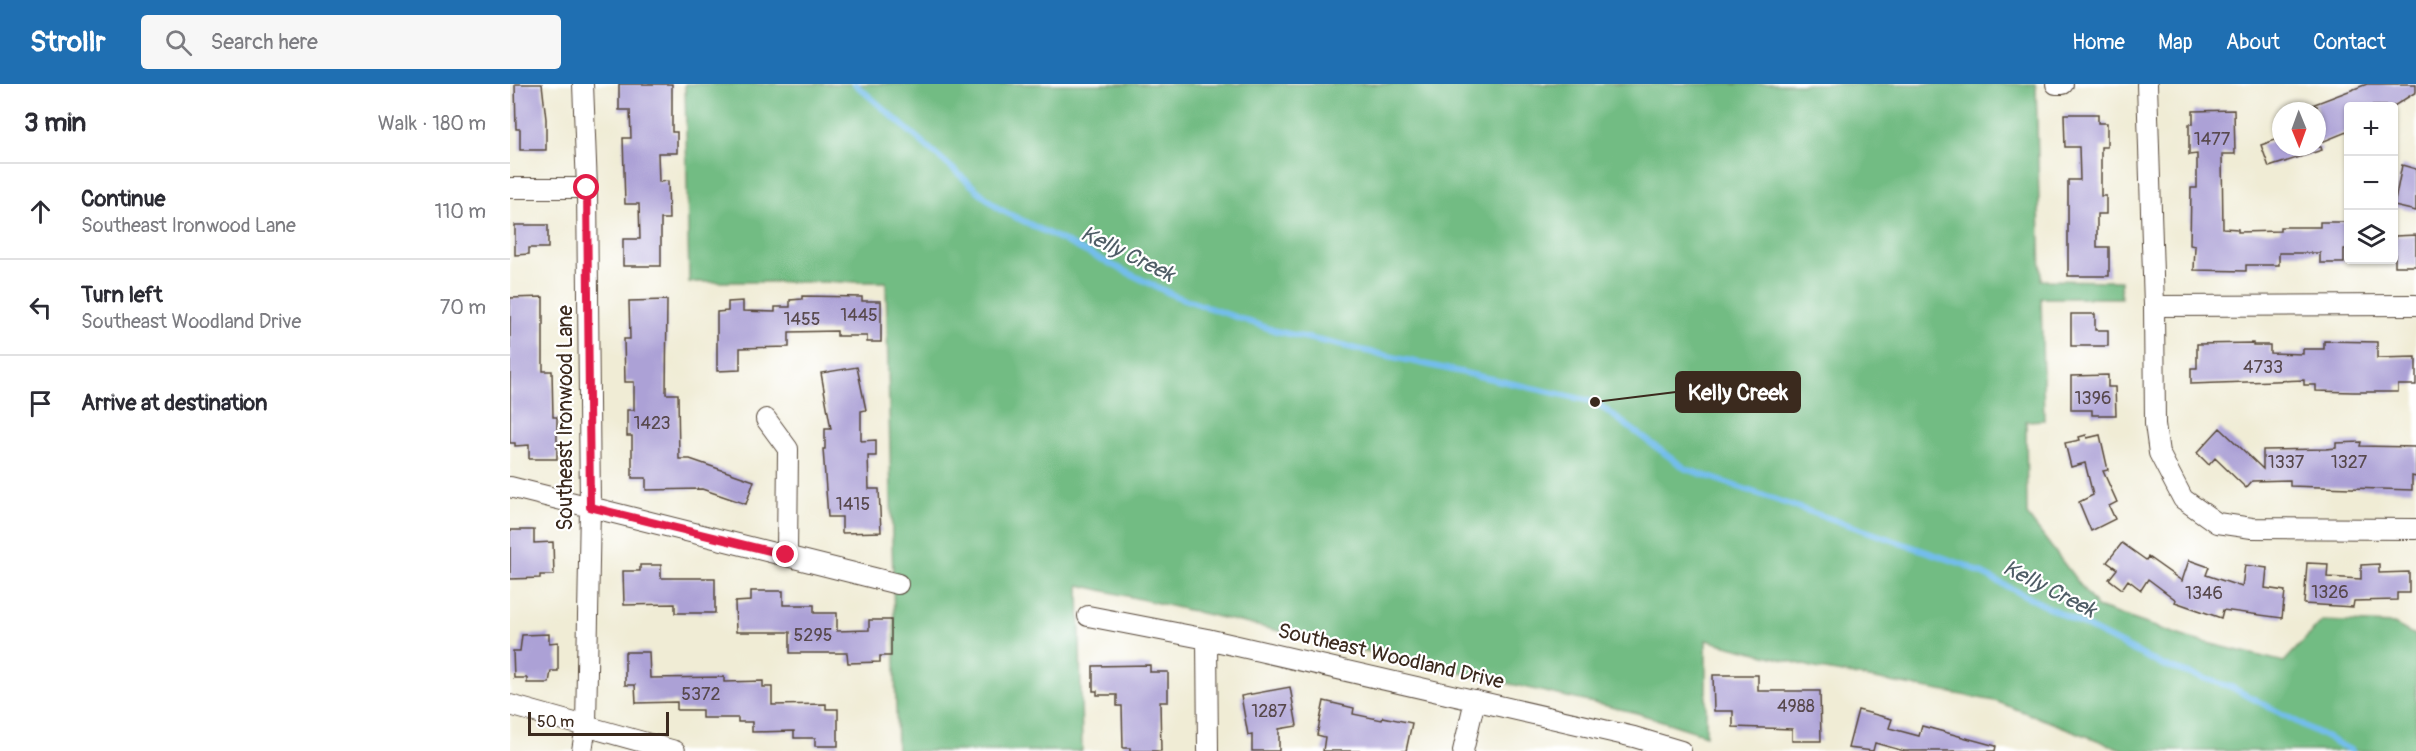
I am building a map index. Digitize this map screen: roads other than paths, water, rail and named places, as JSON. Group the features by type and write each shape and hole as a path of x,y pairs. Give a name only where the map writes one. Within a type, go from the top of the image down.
{"street":[{"name":"Southeast Ironwood Lane","path":"582,751 586,725 590,507 587,188 583,84"},
{"path":"2056,84 2063,84"},
{"path":"2147,84 2155,424 2159,453 2183,499 2217,523 2252,528 2416,529"},
{"path":"510,188 587,188"},
{"path":"2154,306 2416,305"},
{"path":"766,419 788,449 786,555"},
{"path":"510,487 898,584"},
{"name":"Southeast Woodland Drive","path":"1088,616 1207,639 1634,737 1681,751"},
{"path":"1207,639 1208,751"},
{"path":"1463,751 1474,700"},
{"path":"510,705 675,751"}],"waterway":[{"name":"Kelly Creek","path":"855,84 999,209 1175,296 1276,331 1595,402 1686,469 1965,565 2162,665 2231,687 2352,751"}],"place":[{"name":"Kelly Creek","path":"1595,402"}]}
